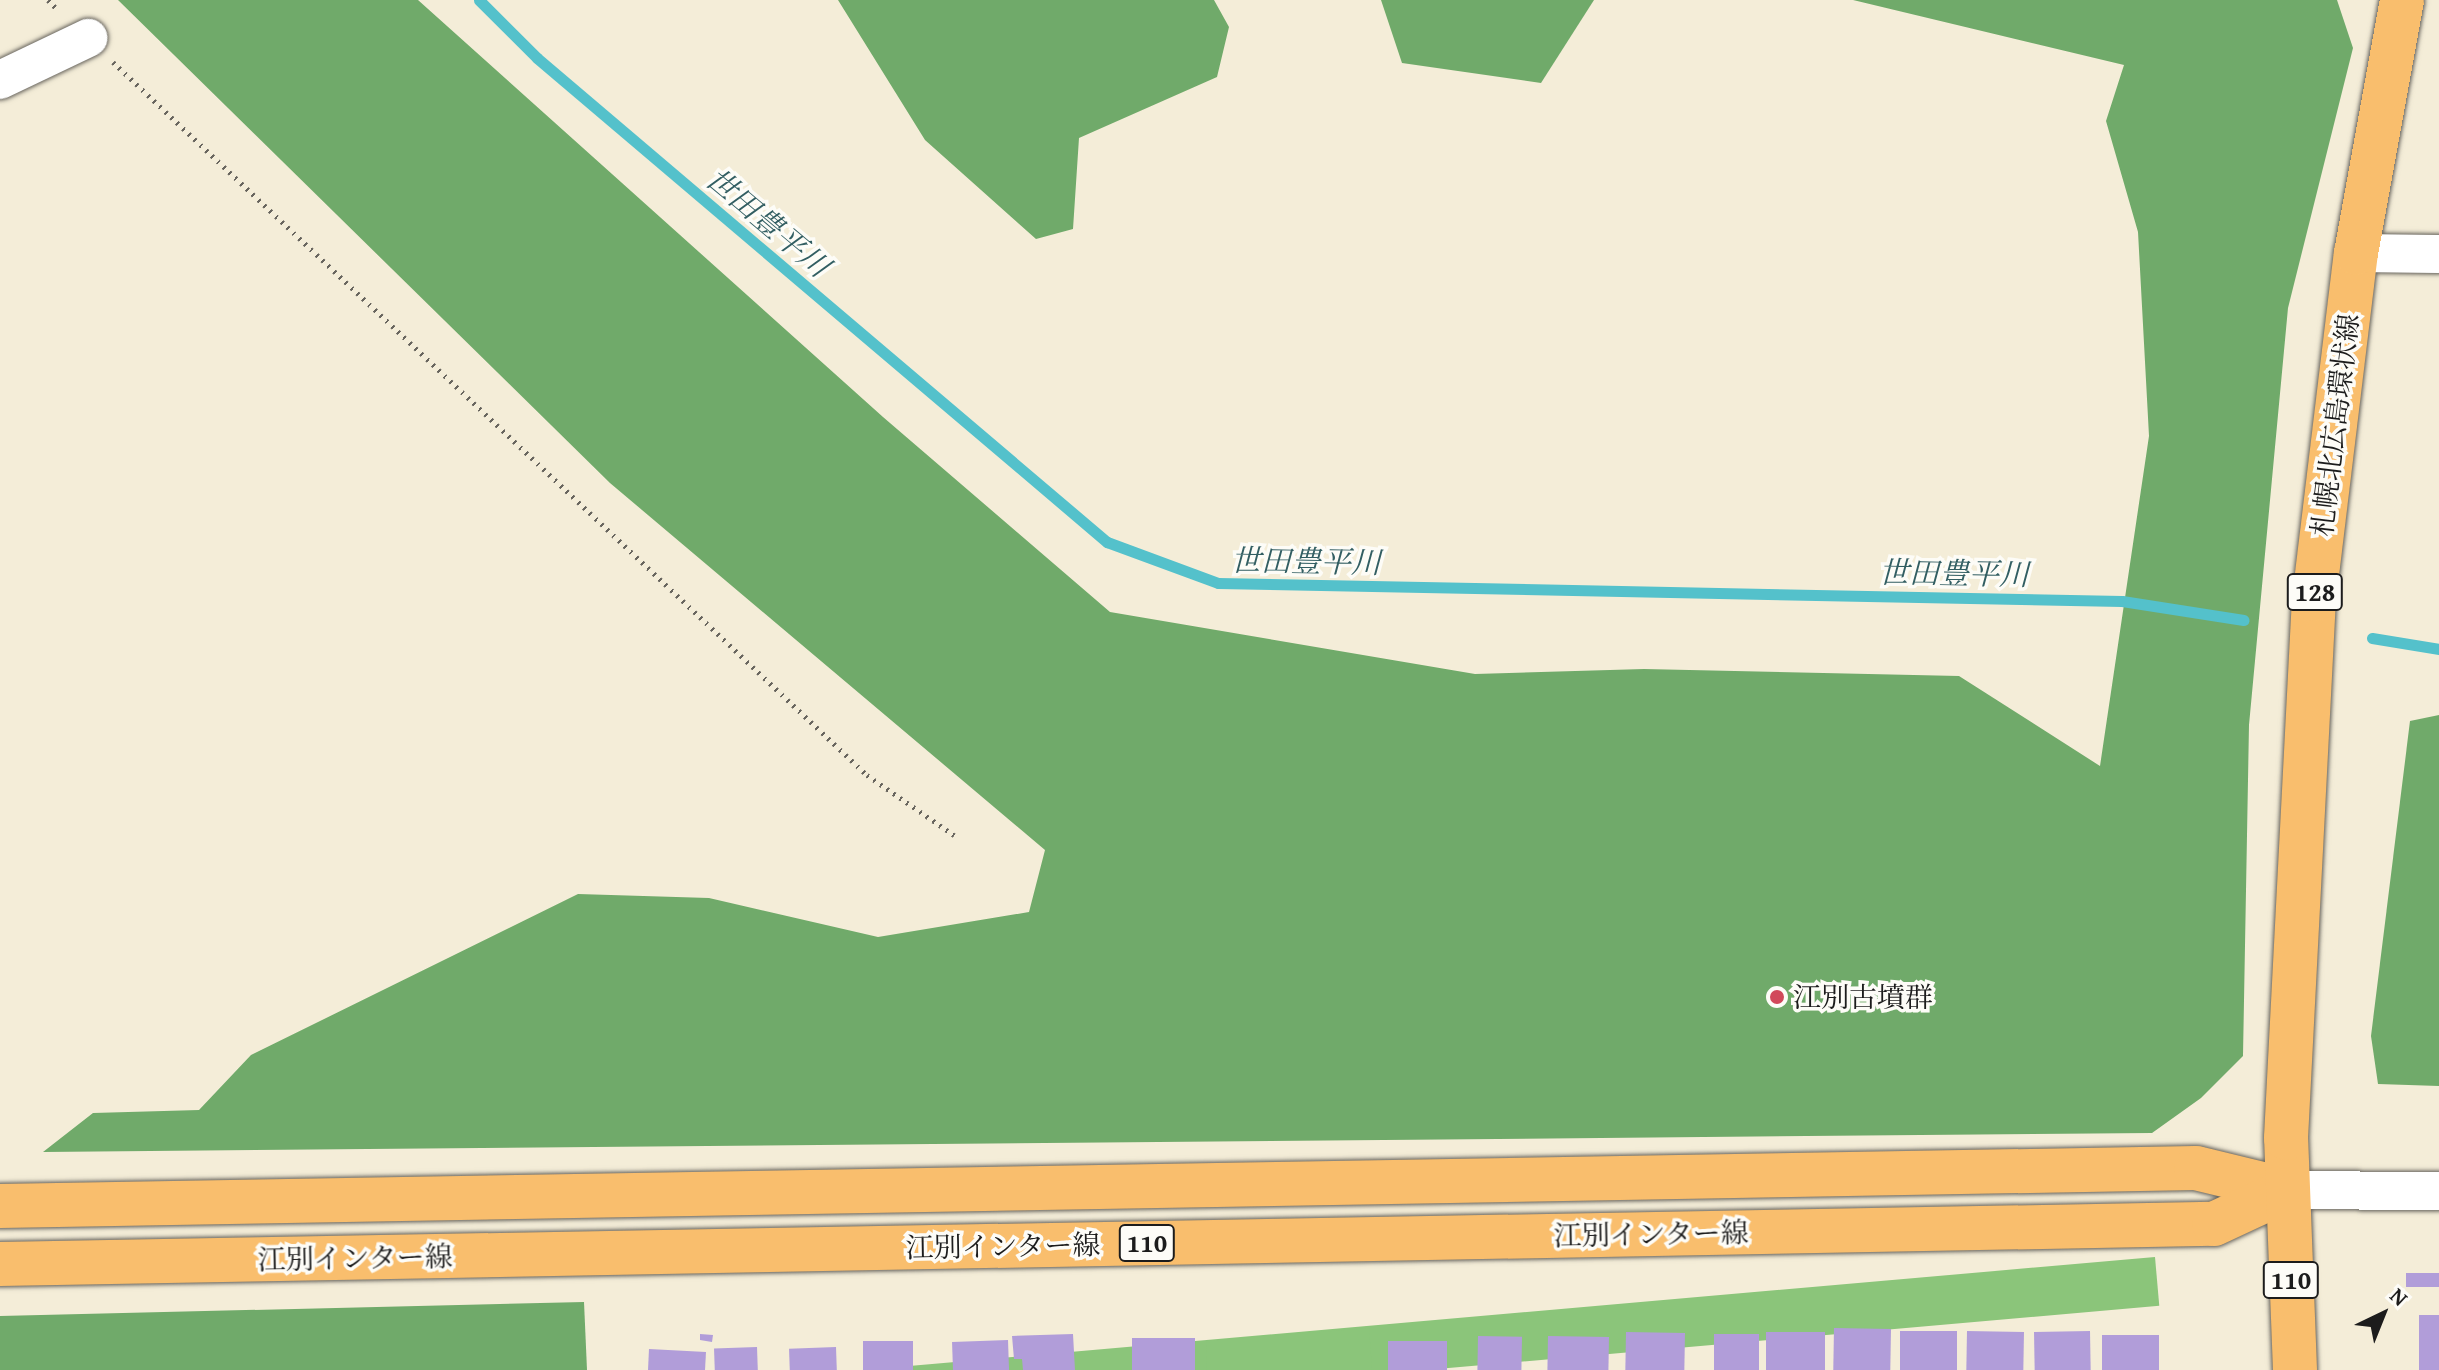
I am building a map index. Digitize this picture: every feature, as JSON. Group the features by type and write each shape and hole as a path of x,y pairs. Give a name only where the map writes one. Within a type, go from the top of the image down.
{"main road":[{"name":"札幌北広島環状線","path":"2287,1190 2314,599 2356,253 2402,0"},
{"name":"江別インター線","path":"0,1206 2196,1168 2287,1190"},
{"name":"江別インター線","path":"0,1264 2214,1224 2287,1190"},
{"name":"110","path":"2287,1190 2295,1370"}],"street":[{"path":"0,80 88,38"},
{"path":"2356,253 2439,254"},
{"path":"2287,1190 2439,1191"}],"path":[{"path":"48,0 867,775 954,835"}],"green space":[{"path":"118,0 418,0 883,417 1110,612 1475,674 1644,669 1959,676 2100,766 2149,436 2138,232 2106,121 2124,65 1853,0 2337,0 2353,48 2288,308 2249,725 2243,1056 2201,1098 2152,1133 43,1152 93,1113 199,1110 251,1055 578,894 709,898 878,937 1029,912 1045,850 610,483"},
{"path":"838,0 1214,0 1229,27 1217,77 1079,138 1073,229 1036,239 925,140"},
{"path":"1381,0 1594,0 1541,83 1402,63"},
{"path":"2439,715 2439,1086 2378,1084 2371,1036 2410,721"},
{"path":"2155,1257 2159,1306 1426,1370 863,1370"},
{"path":"584,1302 587,1370 0,1370 0,1316"},
{"path":"1369,1328 1372,1370 1207,1370 1206,1341"}],"building":[{"path":"2406,1273 2439,1273 2439,1287 2406,1287"},
{"path":"2419,1315 2439,1315 2439,1370 2419,1370"},
{"path":"1834,1328 1891,1329 1890,1370 1833,1370"},
{"path":"1900,1331 1957,1331 1957,1370 1900,1370"},
{"path":"1967,1331 2024,1332 2023,1370 1966,1370"},
{"path":"2090,1331 2091,1370 2035,1370 2034,1332"},
{"path":"1626,1332 1685,1333 1684,1370 1625,1370"},
{"path":"1766,1332 1825,1332 1825,1370 1766,1370"},
{"path":"700,1334 713,1335 712,1342 700,1340"},
{"path":"1073,1334 1075,1370 1023,1370 1022,1359 1014,1359 1012,1336"},
{"path":"1714,1334 1759,1334 1759,1370 1714,1370"},
{"path":"2102,1335 2159,1335 2159,1370 2102,1370"},
{"path":"1478,1336 1522,1337 1521,1370 1477,1370"},
{"path":"1548,1336 1609,1337 1608,1370 1547,1370"},
{"path":"1132,1338 1195,1338 1195,1370 1132,1370"},
{"path":"1008,1340 1009,1370 953,1370 952,1342"},
{"path":"863,1341 913,1341 913,1370 863,1370"},
{"path":"1388,1341 1447,1341 1447,1370 1388,1370"},
{"path":"757,1347 758,1370 715,1370 714,1349"},
{"path":"836,1347 837,1370 790,1370 789,1349"},
{"path":"649,1349 706,1352 705,1370 648,1370"}],"waterway":[{"name":"世田豊平川","path":"479,0 537,58 1107,542 1218,583 2122,601 2244,620"},
{"name":"世田豊平川","path":"2372,638 2439,649"}],"place":[{"name":"江別古墳群","path":"1777,997"}]}
